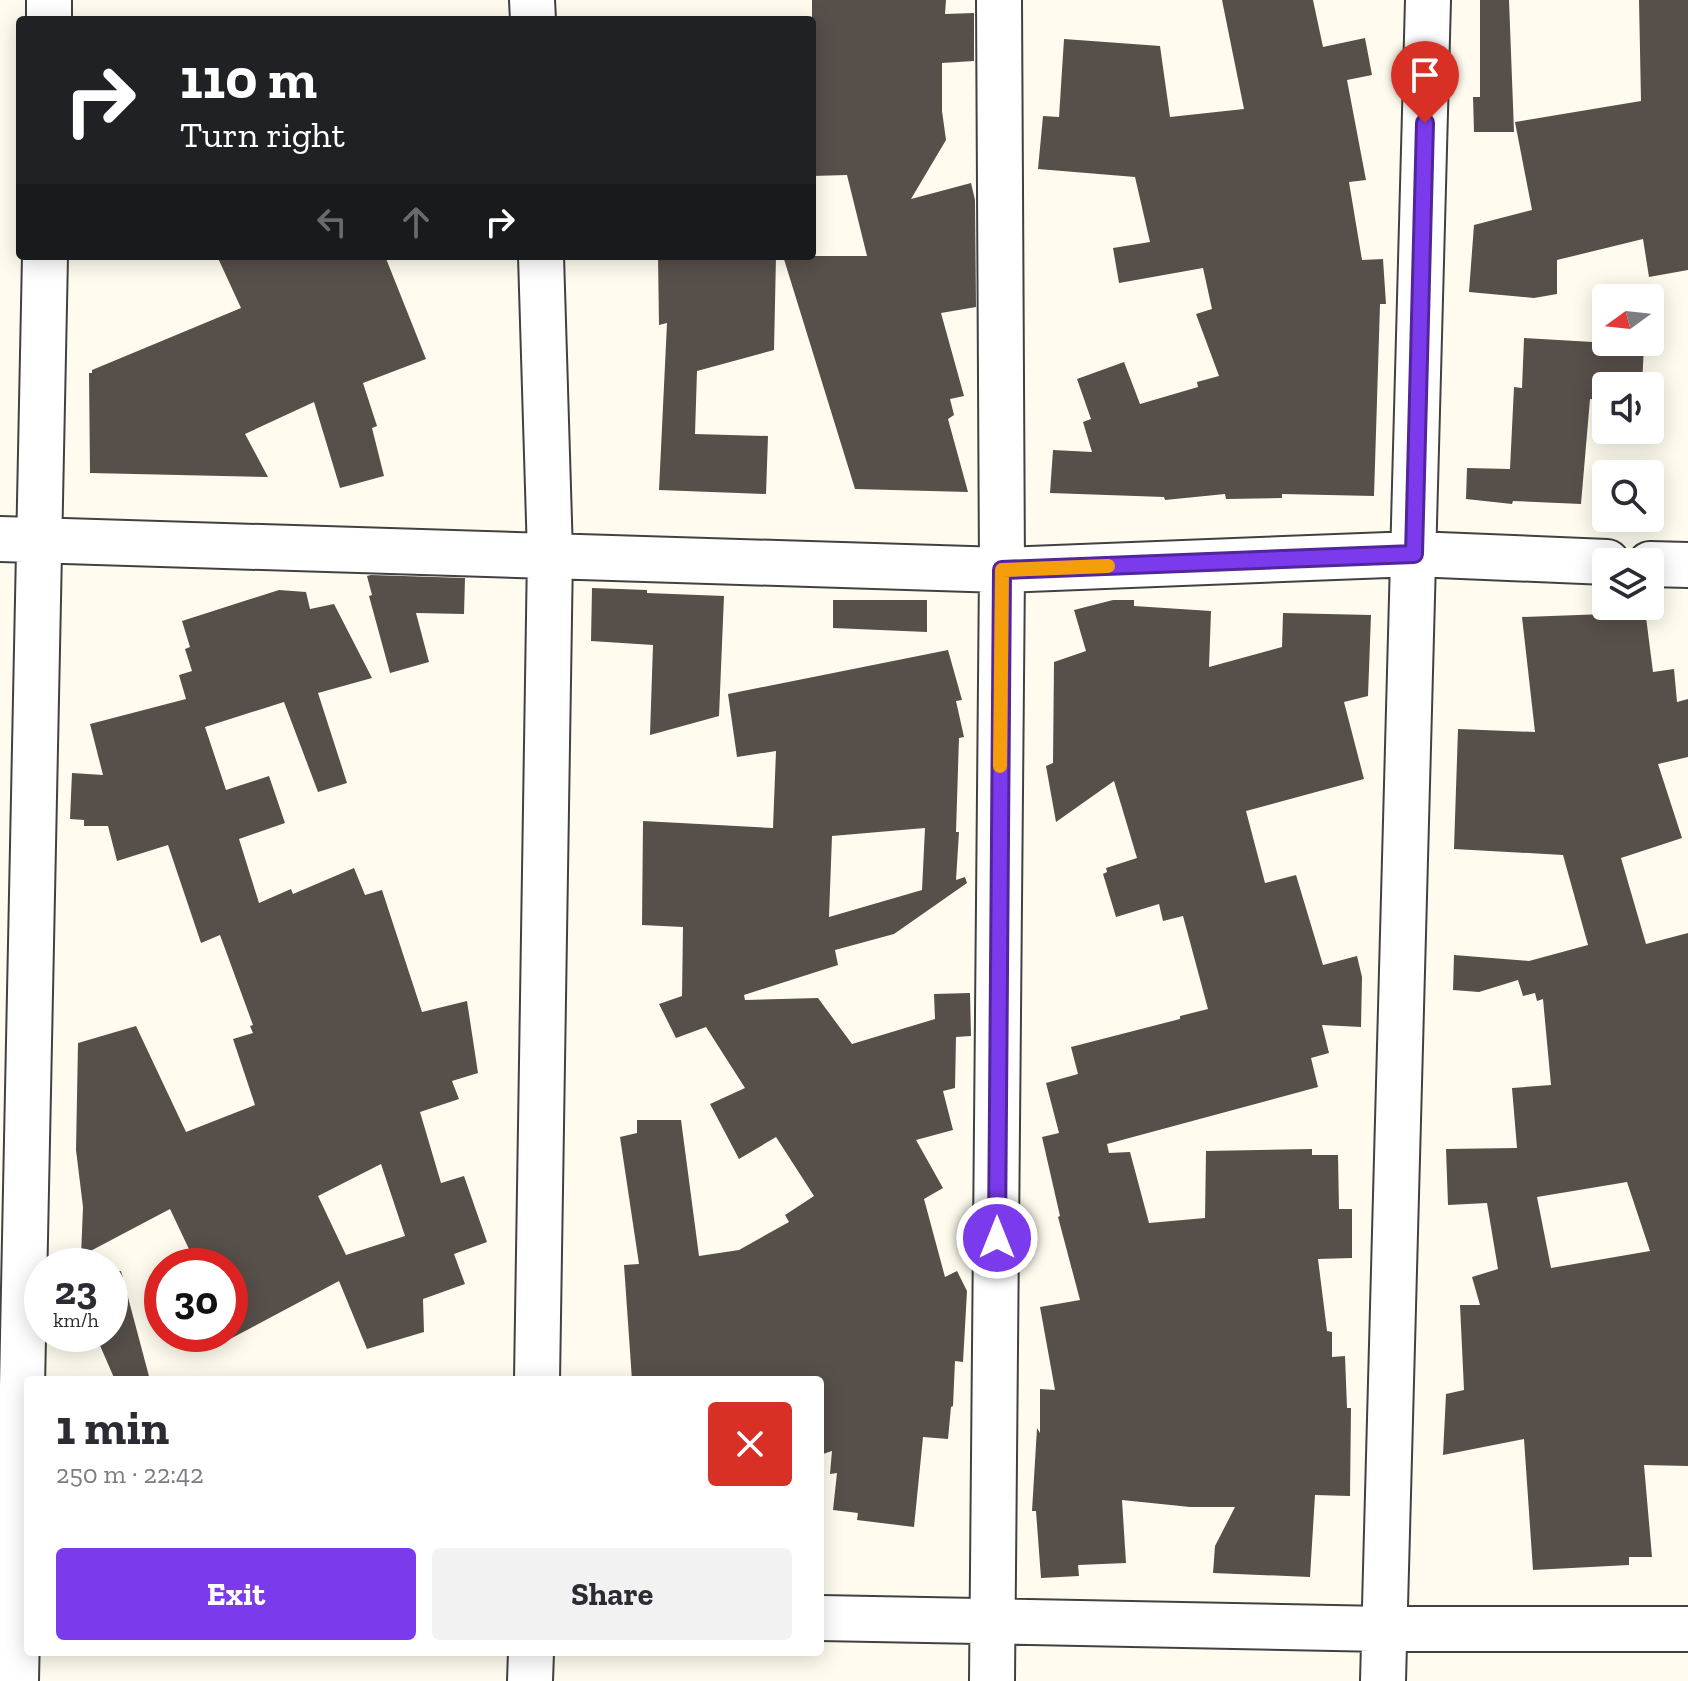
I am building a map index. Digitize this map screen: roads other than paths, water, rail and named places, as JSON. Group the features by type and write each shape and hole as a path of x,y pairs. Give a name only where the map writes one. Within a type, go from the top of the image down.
{"street":[{"path":"992,1681 1002,570 999,0"},
{"path":"1383,1681 1428,0"},
{"path":"16,1681 20,539 45,260"},
{"path":"537,1376 550,554 541,260"},
{"path":"20,539 1002,570 1414,554 1592,561"},
{"path":"1664,564 1688,565"},
{"path":"824,1618 1384,1629 1688,1629"},
{"path":"530,1681 531,1656"}]}
